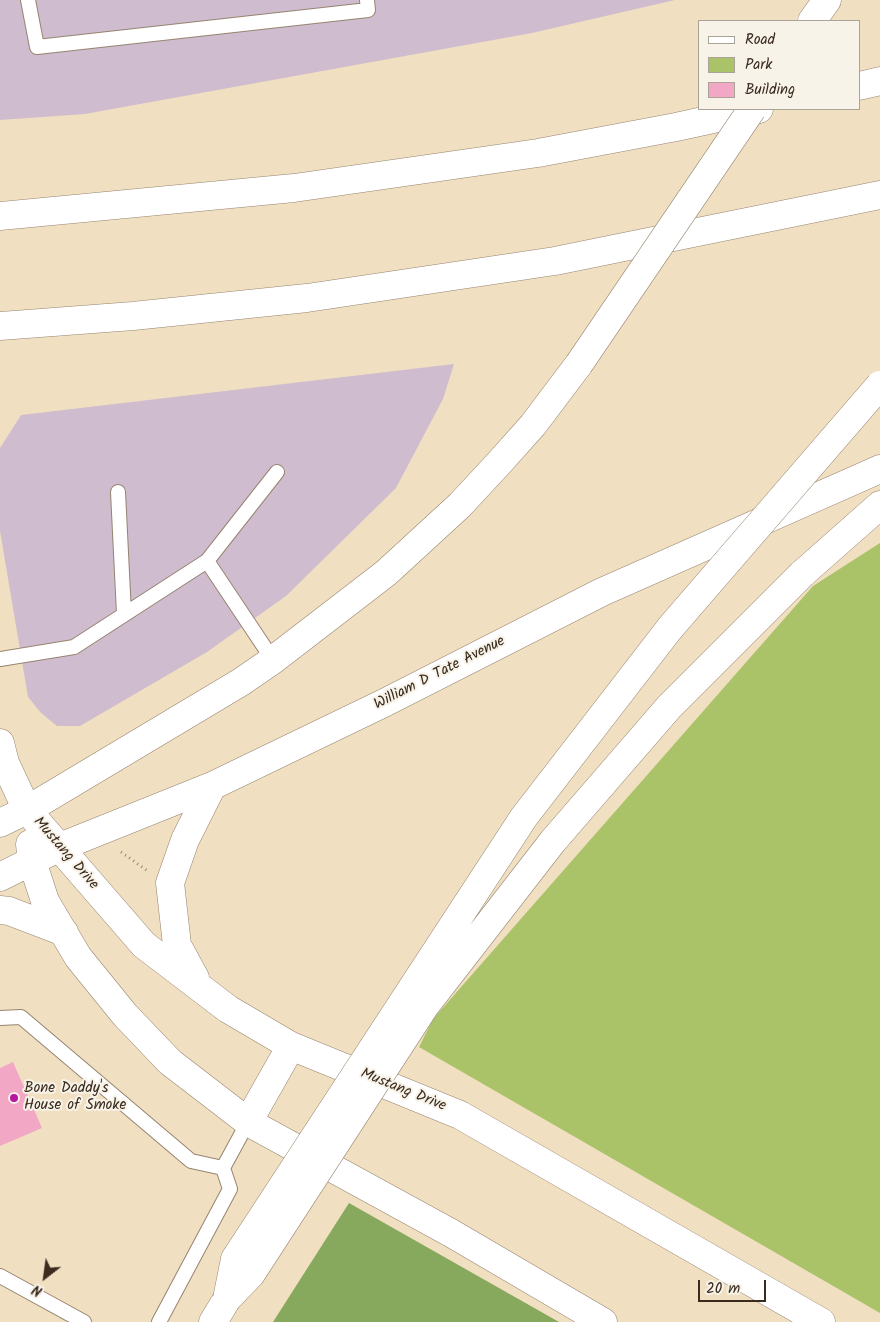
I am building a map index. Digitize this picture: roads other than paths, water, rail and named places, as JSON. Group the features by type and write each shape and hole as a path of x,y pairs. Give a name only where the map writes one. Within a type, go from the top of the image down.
{"main road":[{"path":"813,20 827,0"},
{"path":"860,86 880,81"},
{"path":"0,823 26,810 201,707 273,660 386,573 432,532 533,425 579,364 751,110"},
{"path":"0,216 314,186 538,153 754,110"},
{"path":"0,326 133,316 307,298 536,264 880,195"},
{"path":"220,1311 235,1258 524,817 670,628 880,385"},
{"name":"William D Tate Avenue","path":"0,877 60,847 212,786 384,704 602,592 880,469"},
{"path":"220,1311 252,1274 425,1006 553,842 682,694 802,574 880,505"},
{"name":"Mustang Drive","path":"0,743 5,763 26,810 32,861 45,900 78,956 125,1015 170,1062 248,1122 450,1234 603,1322"},
{"path":"198,984 177,945 170,883 185,840 212,786"},
{"name":"Mustang Drive","path":"26,810 144,945 198,984 228,1009 291,1046 460,1115 821,1322"},
{"path":"0,910 9,911 64,932"},
{"path":"248,1122 291,1046"}],"lane":[{"path":"28,0 37,47 368,10 367,0"},
{"path":"0,659 74,647 207,561 277,472"},
{"path":"118,492 124,614"},
{"path":"207,561 273,660"},
{"path":"0,1018 21,1017 191,1161 224,1168"},
{"path":"159,1322 230,1189 224,1168 248,1122"},
{"path":"0,1276 84,1322"}],"place":[{"name":"Bone Daddy's House of Smoke","path":"14,1098"}]}
